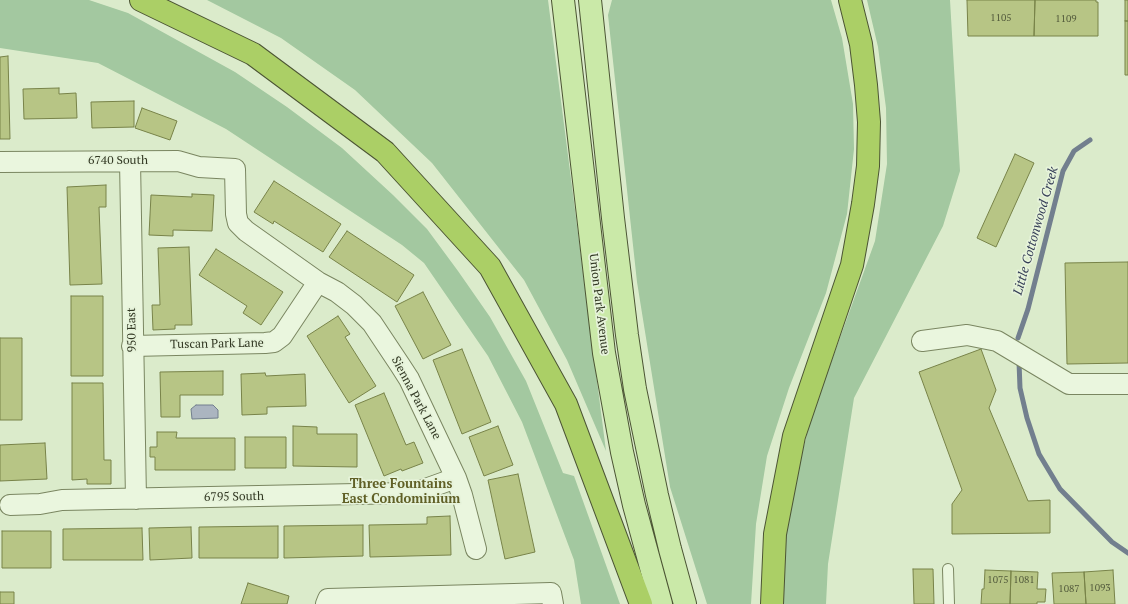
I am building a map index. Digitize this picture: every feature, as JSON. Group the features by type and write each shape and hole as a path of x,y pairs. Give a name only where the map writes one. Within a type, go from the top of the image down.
{"highway":[{"path":"141,0 253,54 385,152 490,267 566,404 641,604"},
{"path":"772,604 775,534 794,436 852,265 868,166 869,122 866,86 861,44 850,0"}],"main road":[{"name":"Union Park Avenue","path":"563,0 605,360 634,505 661,604"},
{"name":"Union Park Avenue","path":"590,0 615,234 635,389 657,496 685,604"}],"street":[{"name":"950 East","path":"130,161 132,346 136,499"},
{"name":"6740 South","path":"0,162 178,161 199,167 235,169"},
{"name":"Sienna Park Lane","path":"235,169 236,214 238,223 246,231 318,282 336,292 354,305 372,323 409,379 456,478 476,549"},
{"name":"Tuscan Park Lane","path":"132,346 274,342 282,336 318,282"},
{"path":"922,341 967,335 997,341 1069,384 1128,384"},
{"name":"6795 South","path":"10,505 40,504 62,500 406,493 417,492 456,478"},
{"path":"326,604 328,599 551,593 553,604"}],"lane":[{"path":"948,569 949,604"}],"green space":[{"path":"0,0 89,0 128,13 235,72 287,107 342,148 393,195 427,229 458,271 490,317 526,381 563,473 574,476 620,604 581,604 574,560 522,422 488,356 424,263 402,245 226,129 98,63 0,48"},
{"path":"207,0 548,0 606,451 567,360 524,280 432,163 355,90 281,38"},
{"path":"612,0 831,0 842,38 853,104 854,149 847,214 826,293 789,388 767,456 756,524 751,604 707,604 670,487 637,282 608,15"},
{"path":"867,0 950,0 960,171 943,226 854,398 828,564 826,604 782,604 786,518 811,418 875,241 887,164 886,108 878,47"}],"shaded area":[{"path":"196,405 213,405 218,410 218,418 192,419 191,409"}],"building":[{"path":"967,0 1035,0 1034,36 968,36"},
{"path":"1035,0 1096,0 1096,2 1098,2 1098,36 1034,36"},
{"path":"1125,0 1128,0 1128,21 1125,21"},
{"path":"1125,21 1128,21 1128,75 1125,75"},
{"path":"8,56 10,139 0,139 0,57"},
{"path":"59,88 59,94 76,93 77,118 24,119 23,89"},
{"path":"134,101 134,127 92,128 91,102"},
{"path":"142,108 177,121 170,140 135,128"},
{"path":"1015,154 1034,163 996,247 977,238"},
{"path":"274,181 341,224 323,252 274,221 273,224 254,212"},
{"path":"106,185 106,207 99,207 102,284 70,285 67,187"},
{"path":"192,194 214,195 212,231 173,230 173,236 149,235 151,195 192,197"},
{"path":"347,231 414,275 397,302 329,257"},
{"path":"189,247 192,325 175,325 175,329 153,330 152,305 160,305 158,248"},
{"path":"216,249 283,292 261,325 243,313 247,306 199,275"},
{"path":"1128,262 1128,363 1067,364 1065,263"},
{"path":"423,292 451,345 423,359 395,306"},
{"path":"71,296 103,296 103,376 71,376"},
{"path":"338,316 350,334 345,337 376,386 349,403 307,336"},
{"path":"0,338 22,338 22,420 0,420"},
{"path":"462,349 491,422 462,434 433,360"},
{"path":"981,349 996,390 989,408 1028,501 1050,500 1050,533 952,534 952,504 962,490 919,372"},
{"path":"223,371 223,395 180,395 180,417 161,417 160,372"},
{"path":"265,373 266,376 305,374 306,406 267,407 267,414 242,415 241,374"},
{"path":"72,383 103,383 104,460 111,460 111,484 87,484 87,479 72,480"},
{"path":"384,393 406,445 414,442 423,463 402,471 401,469 384,476 355,405"},
{"path":"293,426 317,427 317,434 357,434 357,467 293,466"},
{"path":"498,426 513,465 484,476 469,437"},
{"path":"157,432 177,432 176,438 235,438 235,470 155,470 155,457 150,457 150,447 157,447"},
{"path":"245,437 286,437 286,468 245,468"},
{"path":"45,443 47,479 0,481 0,445"},
{"path":"518,474 535,552 505,559 488,480"},
{"path":"450,516 451,555 370,557 369,525 427,524 427,517"},
{"path":"363,525 363,556 284,558 284,526"},
{"path":"278,526 278,558 199,558 199,527"},
{"path":"191,527 192,558 150,560 149,528"},
{"path":"142,528 143,560 63,560 63,529"},
{"path":"2,531 51,531 51,568 2,568"},
{"path":"913,569 933,569 934,604 914,604"},
{"path":"985,570 1011,571 1010,604 981,604 982,589 984,589"},
{"path":"1113,570 1115,604 1086,604 1084,572"},
{"path":"1011,571 1038,572 1037,589 1046,589 1045,602 1037,602 1037,604 1010,604"},
{"path":"1084,572 1086,604 1054,604 1052,573"},
{"path":"248,583 289,596 287,604 241,604"},
{"path":"0,592 14,592 14,604 0,604"}],"waterway":[{"name":"Little Cottonwood Creek","path":"1018,338 1028,309 1063,171 1074,151 1090,140"},
{"name":"Little Cottonwood Creek","path":"1019,362 1020,388 1027,418 1039,454 1060,489 1112,542 1128,553"}],"district":[{"name":"Three Fountains East Condominium","path":"401,492"}]}
